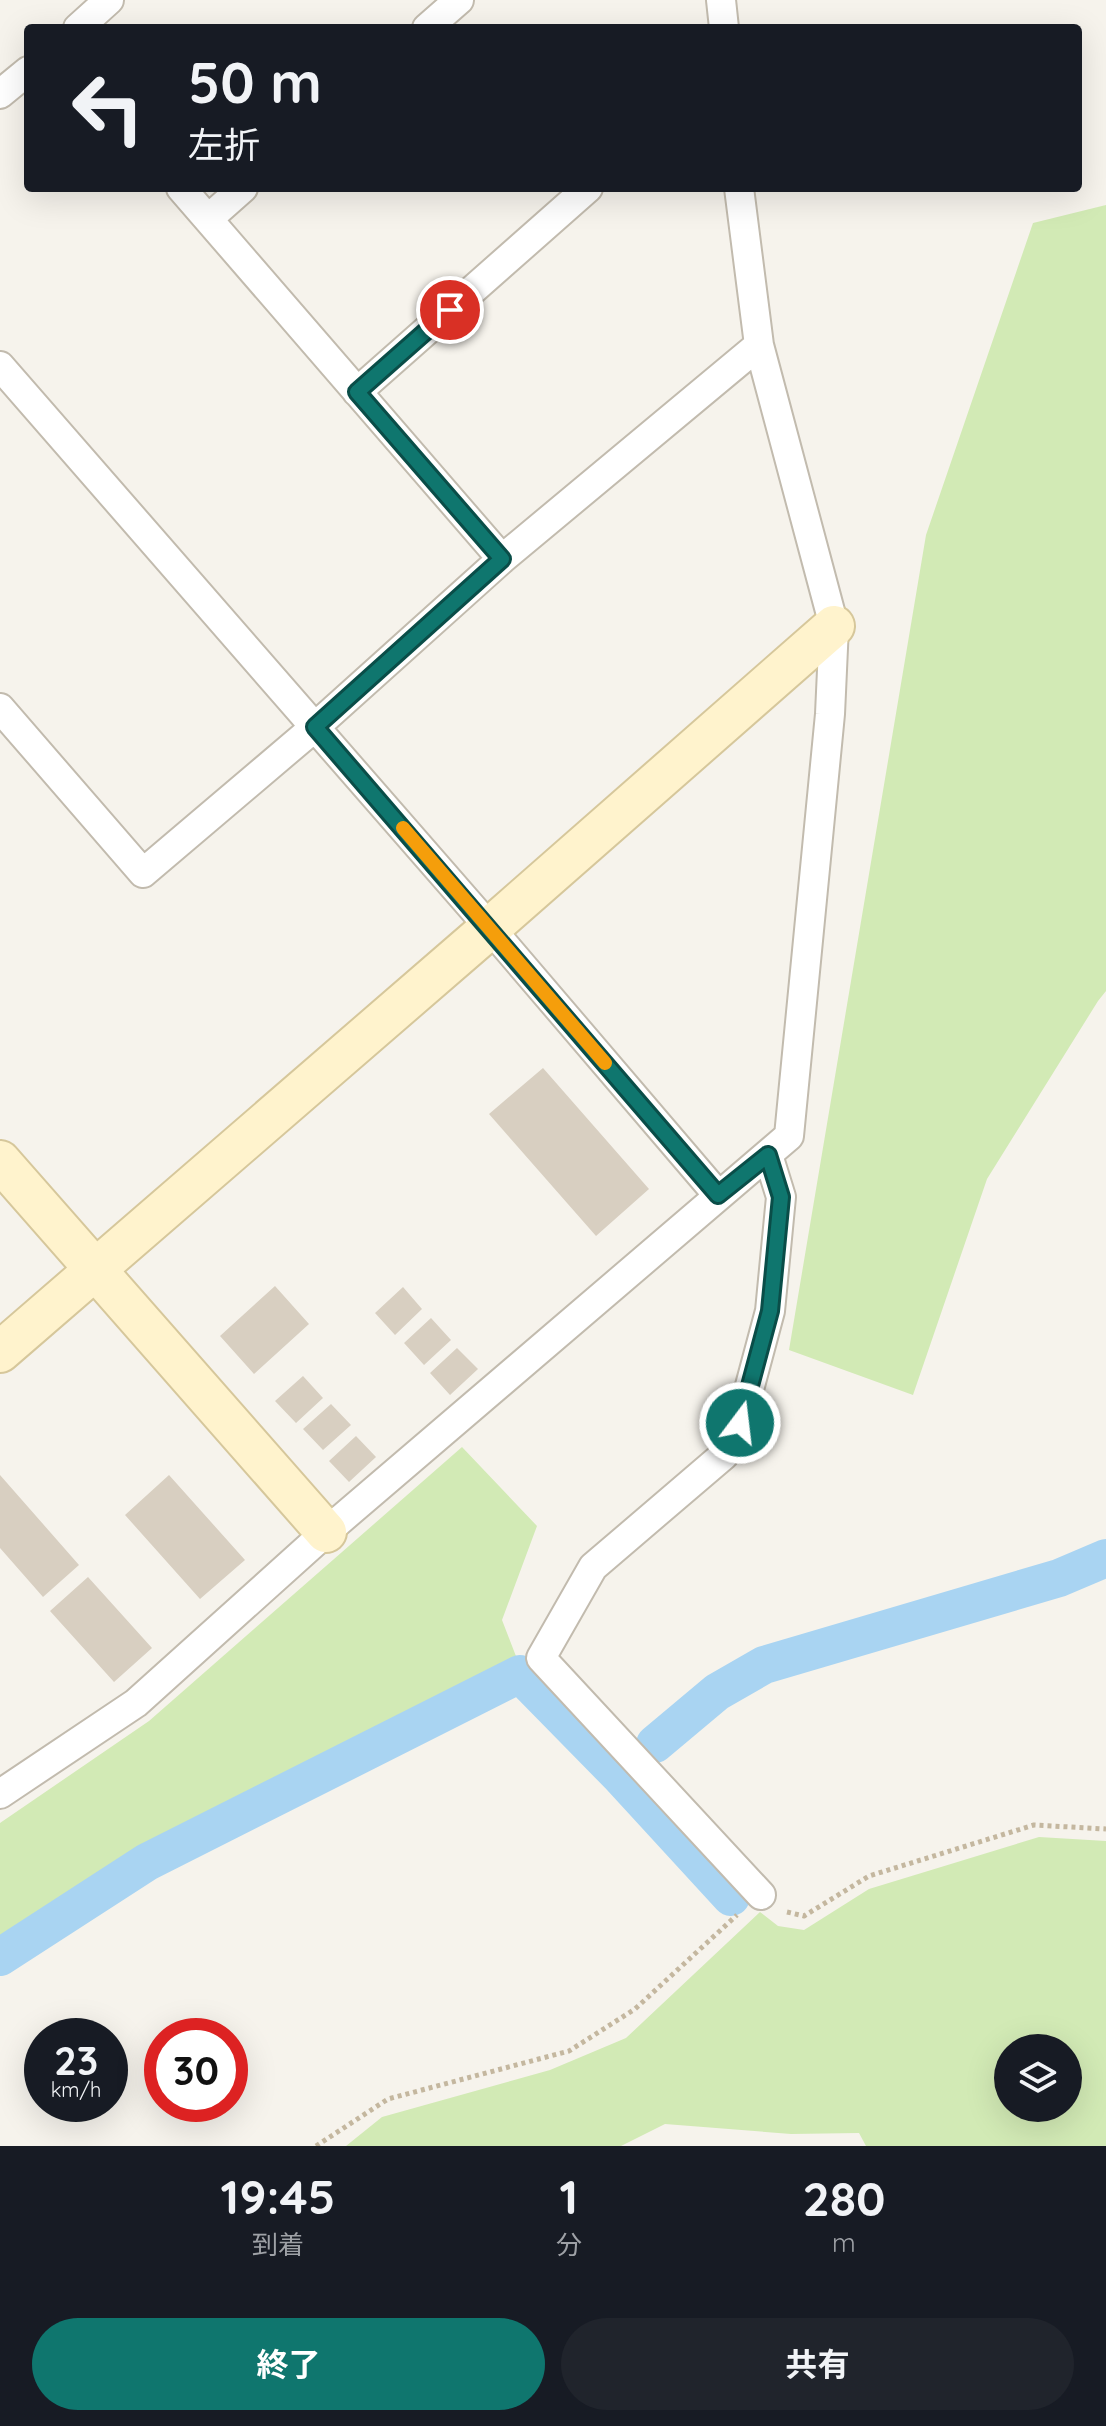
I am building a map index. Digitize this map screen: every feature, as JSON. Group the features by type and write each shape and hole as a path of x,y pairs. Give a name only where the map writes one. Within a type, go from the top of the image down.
{"street":[{"path":"82,24 109,0"},
{"path":"432,24 459,0"},
{"path":"721,0 724,24"},
{"path":"0,94 24,74"},
{"path":"184,192 502,559"},
{"path":"208,219 238,192"},
{"path":"357,392 583,192"},
{"path":"0,1794 136,1703 326,1532 789,1136 830,714 834,626 759,345 740,192"},
{"path":"0,708 143,873 315,727 502,559 759,345"},
{"path":"0,366 490,928 718,1195"},
{"path":"0,1352 834,626"},
{"path":"761,1895 541,1658 593,1567 724,1455 740,1423 770,1311 781,1197 768,1155"},
{"path":"0,1161 326,1532"}],"path":[{"path":"316,2146 388,2099 569,2051 635,2009 709,1938 761,1895 780,1910 804,1916 869,1876 1034,1825 1106,1829"}],"green space":[{"path":"1106,205 1106,991 987,1179 913,1395 789,1350 926,535 1033,223"},
{"path":"462,1447 537,1526 502,1620 519,1664 142,1853 0,1946 0,1823 149,1721"},
{"path":"1039,1837 1106,1841 1106,2146 866,2146 859,2133 791,2134 665,2124 621,2146 346,2146 382,2117 550,2070 626,2038 760,1912 778,1926 804,1930 869,1889"}],"building":[{"path":"543,1068 649,1189 596,1236 489,1114"},
{"path":"275,1286 309,1324 254,1374 220,1336"},
{"path":"403,1287 422,1309 395,1335 375,1313"},
{"path":"431,1318 451,1340 424,1365 404,1343"},
{"path":"457,1348 478,1369 450,1395 430,1373"},
{"path":"303,1376 323,1398 296,1423 275,1401"},
{"path":"331,1404 351,1425 323,1450 303,1429"},
{"path":"356,1436 376,1457 349,1482 329,1461"},
{"path":"0,1475 79,1565 43,1597 0,1548"},
{"path":"169,1475 245,1560 200,1599 125,1515"},
{"path":"88,1577 152,1648 114,1682 50,1611"}],"waterway":[{"path":"655,1744 717,1692 764,1665 1059,1578 1106,1558"},
{"path":"0,1957 147,1862 520,1674 619,1775 731,1897"}],"slow traffic":[{"path":"403,828 605,1063"}],"route":[{"path":"450,310 357,392 502,559 315,727 718,1195 768,1155 781,1197 770,1311 740,1423"}]}
